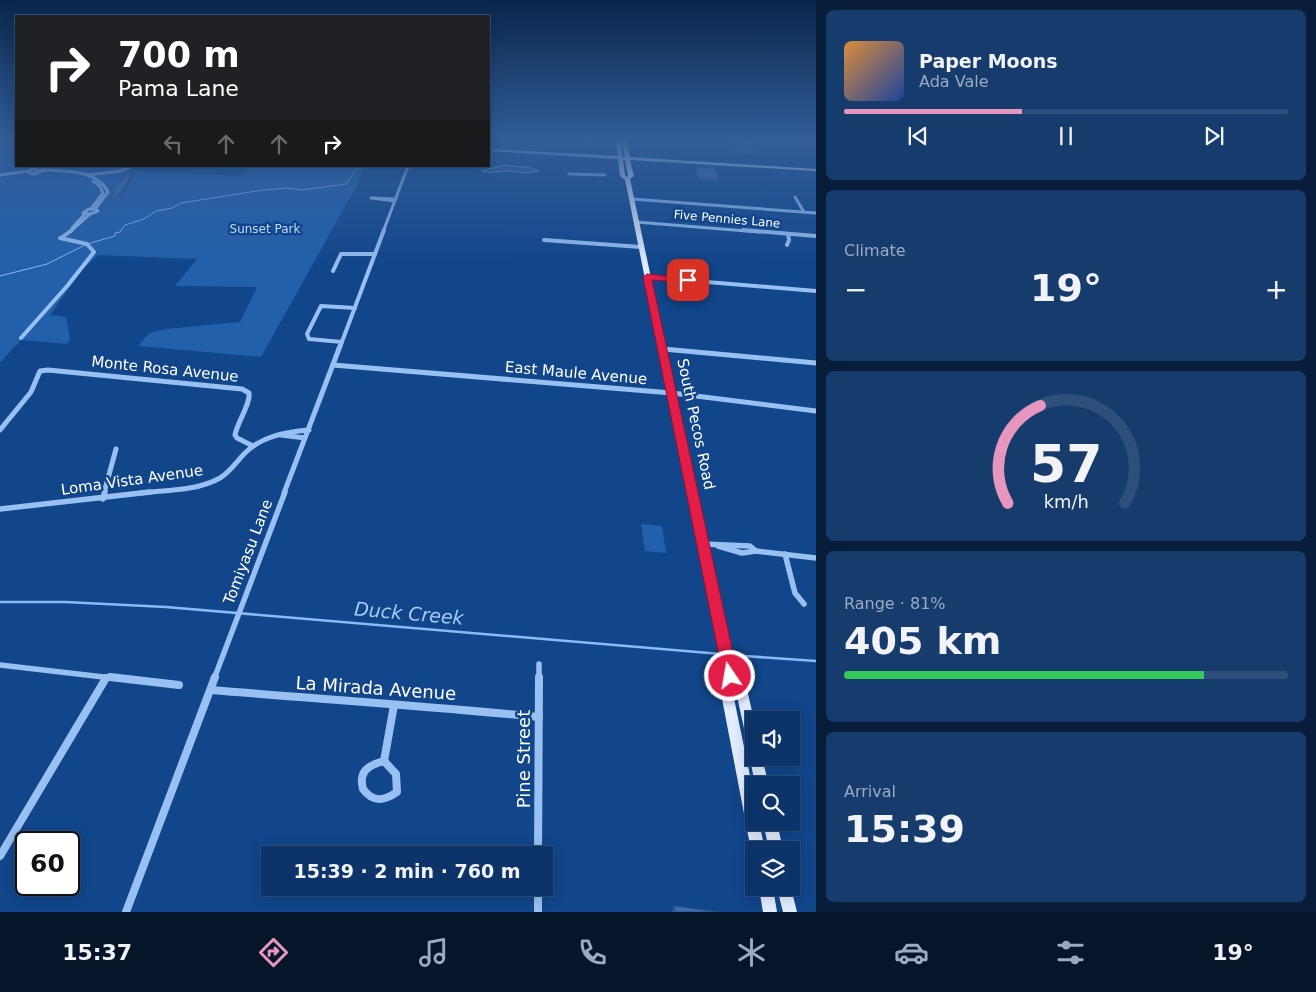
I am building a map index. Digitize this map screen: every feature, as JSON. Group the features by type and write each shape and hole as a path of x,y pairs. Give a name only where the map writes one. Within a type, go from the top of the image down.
{"main road":[{"name":"South Pecos Road","path":"628,183 724,644 732,674 725,683 756,841"},
{"path":"732,674 740,685 746,711"},
{"path":"767,896 770,912"},
{"path":"786,896 790,912"}],"street":[{"path":"93,209 100,198 102,189 96,183"},
{"name":"Tomiyasu Lane","path":"126,912 402,183"},
{"path":"795,197 804,212"},
{"path":"395,200 371,198 395,200"},
{"path":"632,199 816,213"},
{"path":"21,338 64,290 94,252 87,244 60,238 66,236 78,226 87,214 98,211 93,209 83,211 87,214"},
{"name":"Five Pennies Lane","path":"636,222 816,236"},
{"path":"786,245 789,240 788,234"},
{"path":"544,240 641,247"},
{"path":"333,271 341,254 374,256"},
{"path":"647,277 816,291"},
{"path":"342,342 309,339 307,334 321,306 355,308"},
{"path":"663,350 816,363"},
{"name":"East Maule Avenue","path":"333,365 672,393 816,411"},
{"name":"Monte Rosa Avenue","path":"0,430 31,392 40,371 48,370 242,389 247,392 250,398 237,424 234,435 253,446"},
{"name":"Loma Vista Avenue","path":"0,509 103,499 204,485 221,479 233,469 253,446 281,434 309,430"},
{"path":"281,434 289,437 306,438"},
{"path":"103,499 116,449"},
{"path":"703,544 718,546 724,550 752,553 756,551 816,558"},
{"path":"784,554 795,593 804,604"},
{"name":"Pine Street","path":"538,846 539,664"},
{"path":"0,665 179,685"},
{"path":"0,856 106,678"},
{"name":"La Mirada Avenue","path":"211,690 394,705 442,707 539,717"},
{"path":"384,762 394,705"},
{"path":"384,762 393,767 397,774 397,792 384,800 376,800 367,796 363,789 362,776 366,768 372,764 384,762"},
{"path":"538,896 538,912"}],"green space":[{"name":"Sunset Park","path":"0,183 358,183 261,357 138,346 149,333 166,329 240,322 257,287 175,286 197,259 98,255 82,270 50,315 66,317 70,339 67,344 21,340 0,363"},
{"path":"641,524 662,526 666,553 645,551"}],"building":[{"path":"120,183 127,183 119,194 112,194"},
{"path":"674,906 719,912 675,912"}],"waterway":[{"path":"0,276 47,264 87,244 115,236 115,233 120,232 125,225 144,219 156,211 172,208 181,203 263,190 287,188 302,190 347,183"},
{"name":"Duck Creek","path":"0,602 65,602 166,607 721,654"},
{"name":"Duck Creek","path":"730,655 816,661"}],"route":[{"path":"688,280 647,277 730,676"}]}
